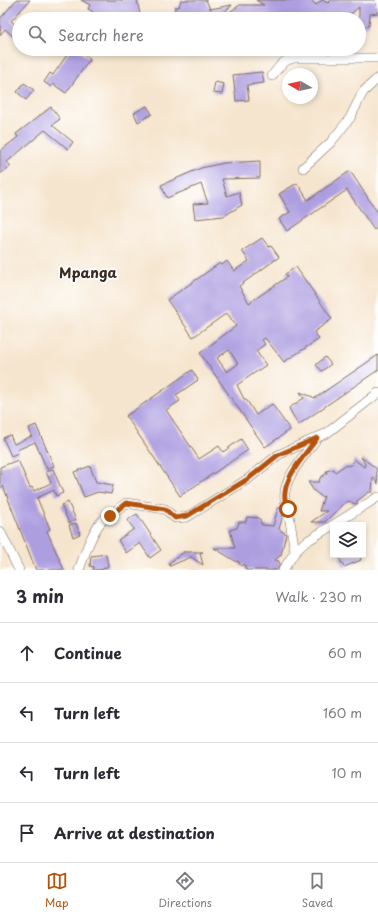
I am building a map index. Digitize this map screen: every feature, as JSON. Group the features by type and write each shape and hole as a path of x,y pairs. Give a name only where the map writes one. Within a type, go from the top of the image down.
{"street":[{"path":"272,76 281,64 294,58 378,58"},
{"path":"303,168 331,142 350,118 363,92 378,78"},
{"path":"79,570 88,546 99,525 104,519 126,503 165,509 175,518 187,516 248,479 278,455 326,433 378,393"},
{"path":"295,552 288,509 285,504 287,480 317,438"},
{"path":"338,522 378,497"},
{"path":"283,570 295,552 304,543 330,527"},
{"path":"0,531 19,570"}],"building":[{"path":"16,0 30,0 19,12 12,12 12,35 5,29 0,35 0,19"},
{"path":"81,0 137,0 140,12 92,12 88,9 90,5"},
{"path":"181,0 206,0 210,9 232,5 224,12 174,12 175,7 179,7"},
{"path":"256,0 311,0 316,5 322,0 328,3 331,0 375,0 378,13 370,14 369,26 366,26 366,12 359,12 359,7 353,12 230,12 240,5 264,5"},
{"path":"66,56 86,56 90,59 66,93 53,84 51,87 44,82 50,73 53,75"},
{"path":"262,72 264,83 247,85 249,100 236,101 233,75"},
{"path":"215,82 224,84 222,94 213,93"},
{"path":"24,83 34,90 26,100 17,92"},
{"path":"147,106 152,114 138,122 134,113"},
{"path":"51,107 60,119 52,125 73,142 68,149 45,130 7,162 11,166 0,174 0,151 18,137 16,134"},
{"path":"260,161 260,178 222,179 227,196 239,192 242,205 224,216 195,219 193,204 208,203 201,184 167,198 161,185 201,168 224,163"},
{"path":"350,171 378,213 378,227 374,230 347,190 287,231 279,219 290,212 279,194 297,183 308,200"},
{"path":"262,238 269,247 271,246 279,257 239,286 249,303 287,277 285,274 296,267 332,319 314,332 319,339 284,362 265,338 262,340 265,344 256,351 266,365 237,385 244,399 246,399 256,415 272,404 290,430 265,447 200,353 236,326 227,313 193,337 167,300 220,263 222,265 227,261 234,271 249,261 242,251","holes":["229,350 238,364 227,372 217,358"]},
{"path":"378,355 378,370 298,425 289,408 304,398 300,392 315,398"},
{"path":"325,357 331,364 322,371 316,365"},
{"path":"192,370 198,380 176,395 180,401 166,410 199,459 219,446 223,452 241,439 248,450 180,496 126,416"},
{"path":"36,425 54,466 47,469 35,442 17,450 18,453 11,456 3,438 10,435 14,444 32,436 29,428"},
{"path":"361,457 376,468 378,484 373,477 372,492 369,492 355,504 349,501 342,505 325,522 311,522 327,511 319,511 324,496 322,497 314,491 308,482 319,482 320,478 327,473 326,471 334,469 335,472 344,466 352,465 354,459 364,467 365,464"},
{"path":"18,460 30,488 32,487 34,491 51,483 46,472 53,469 63,493 56,496 54,490 37,498 50,529 47,531 64,570 36,570 3,486 0,488 0,467"},
{"path":"90,466 96,482 113,485 111,494 98,492 84,497 74,472"},
{"path":"68,502 76,520 69,523 61,505"},
{"path":"278,508 281,508 283,515 279,529 286,534 281,555 275,560 276,562 278,560 280,564 277,570 246,570 244,564 241,566 238,561 237,562 214,548 235,548 230,530 237,528 239,522 246,522 247,517 259,518 262,525 273,526"},
{"path":"137,514 161,550 150,558 140,543 126,553 118,540 134,529 127,520"},
{"path":"76,523 80,534 73,537 69,525"},
{"path":"184,552 203,552 200,553 203,565 191,557 170,566 169,563"},
{"path":"106,554 108,566 101,570 93,570 94,567 90,566 91,556"},
{"path":"339,558 360,558 361,560 344,567"}],"district":[{"name":"Mpanga","path":"88,273"}],"route":[{"path":"110,516 126,503 165,509 175,518 187,516 248,479 278,455 317,438 287,480 285,504 288,509"}]}
